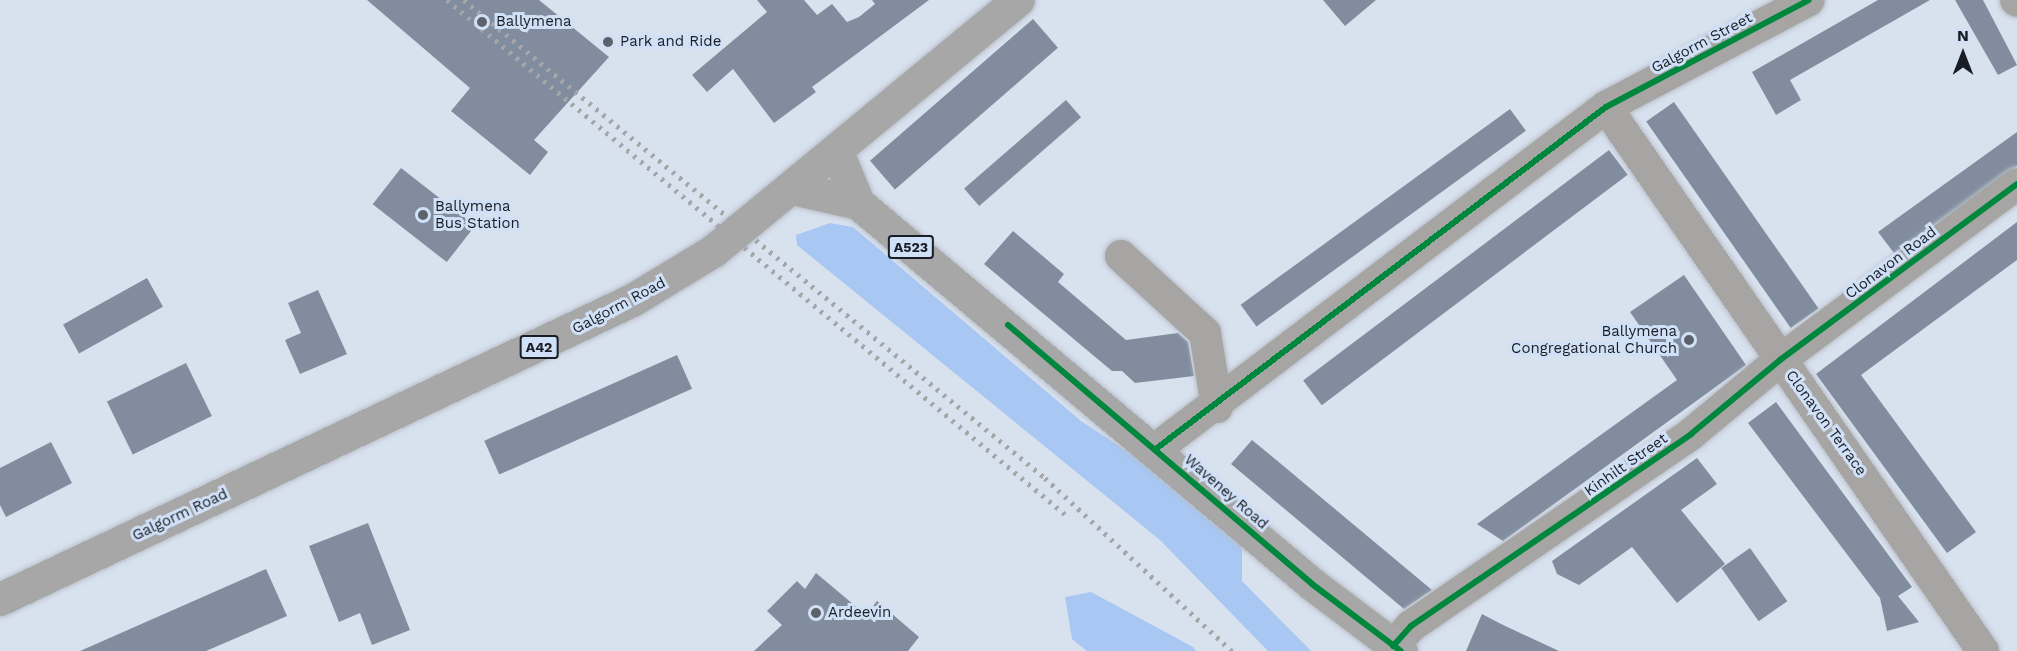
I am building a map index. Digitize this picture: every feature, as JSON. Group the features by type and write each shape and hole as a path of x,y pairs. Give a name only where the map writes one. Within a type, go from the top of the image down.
{"main road":[{"name":"Galgorm Road","path":"0,599 632,300 713,251 837,152 1018,0"},
{"name":"Waveney Road","path":"837,152 858,203"},
{"name":"Waveney Road","path":"792,188 858,203 1397,649"}],"street":[{"name":"Galgorm Street","path":"1156,448 1217,406 1606,107 1809,0"},
{"name":"Clonavon Terrace","path":"1606,107 1983,651"},
{"name":"Clonavon Road","path":"1780,360 2017,184"},
{"path":"1120,256 1205,333 1217,406"},
{"name":"Kinhilt Street","path":"1397,649 1411,626 1691,434 1780,360"}],"shaded area":[{"path":"830,223 853,227 1081,421 1145,463 1242,544 1242,581 1311,651 1268,651 1160,540 797,245 796,235"},
{"path":"1091,592 1193,647 1196,651 1087,651 1072,639 1065,597"}],"building":[{"path":"367,0 539,0 609,57 534,140 548,152 530,175 451,111 470,88"},
{"path":"757,0 804,0 817,15 832,4 847,22 859,17 875,4 872,0 929,0 812,87 816,92 774,123 733,69 707,92 692,75 767,12"},
{"path":"1323,0 1376,0 1345,26"},
{"path":"1878,0 1930,0 1790,80 1801,100 1776,115 1752,72"},
{"path":"1955,0 1983,0 2017,65 1998,75"},
{"path":"1033,19 1058,48 895,189 870,161"},
{"path":"1066,100 1081,117 979,206 964,189"},
{"path":"1674,102 1819,308 1791,328 1646,122"},
{"path":"1510,109 1526,131 1256,327 1241,305"},
{"path":"2017,132 2017,166 1894,253 1878,232"},
{"path":"1609,150 1628,175 1322,405 1303,380"},
{"name":"Ballymena Bus Station","path":"401,168 475,226 447,262 373,204"},
{"path":"2017,222 2017,260 1861,375 1976,532 1947,553 1816,374"},
{"path":"1013,231 1064,274 1058,282 1126,340 1178,333 1188,342 1194,376 1135,383 1122,371 1112,371 984,264"},
{"path":"1684,275 1746,365 1503,541 1477,524 1677,380 1630,312"},
{"path":"147,278 163,307 79,353 63,325"},
{"path":"318,290 347,354 300,374 285,340 301,333 288,303"},
{"path":"677,355 692,389 499,475 484,441"},
{"path":"186,363 212,416 133,455 107,402"},
{"path":"1776,402 1912,587 1898,596 1919,622 1887,631 1880,598 1748,423"},
{"path":"1252,440 1432,590 1404,609 1231,464"},
{"path":"51,442 72,483 6,517 0,505 0,468"},
{"path":"1697,458 1717,484 1681,510 1725,564 1677,603 1632,547 1579,585 1557,574 1552,561"},
{"path":"368,523 410,630 372,645 360,613 339,622 309,546"},
{"path":"1750,548 1787,601 1759,621 1721,568"},
{"path":"266,569 287,616 206,651 80,651"},
{"name":"Ardeevin","path":"816,573 866,615 877,601 919,637 908,651 754,651 782,625 767,611 797,581 805,589"},
{"path":"1482,614 1501,624 1559,651 1466,651"}],"railway":[{"path":"447,0 1066,515"},
{"path":"464,0 1045,478 1232,651"}],"cycle path":[{"path":"1157,448 1606,107 1809,0"},
{"path":"1393,646 1411,626 1691,434 1780,360 2017,184"},
{"path":"1008,325 1312,584 1401,651"}],"place":[{"name":"Ballymena","path":"482,22"},
{"name":"Park and Ride","path":"608,42"},
{"name":"Ballymena Bus Station","path":"423,215"},
{"name":"Ballymena Congregational Church","path":"1689,340"},
{"name":"Ardeevin","path":"816,613"}]}
